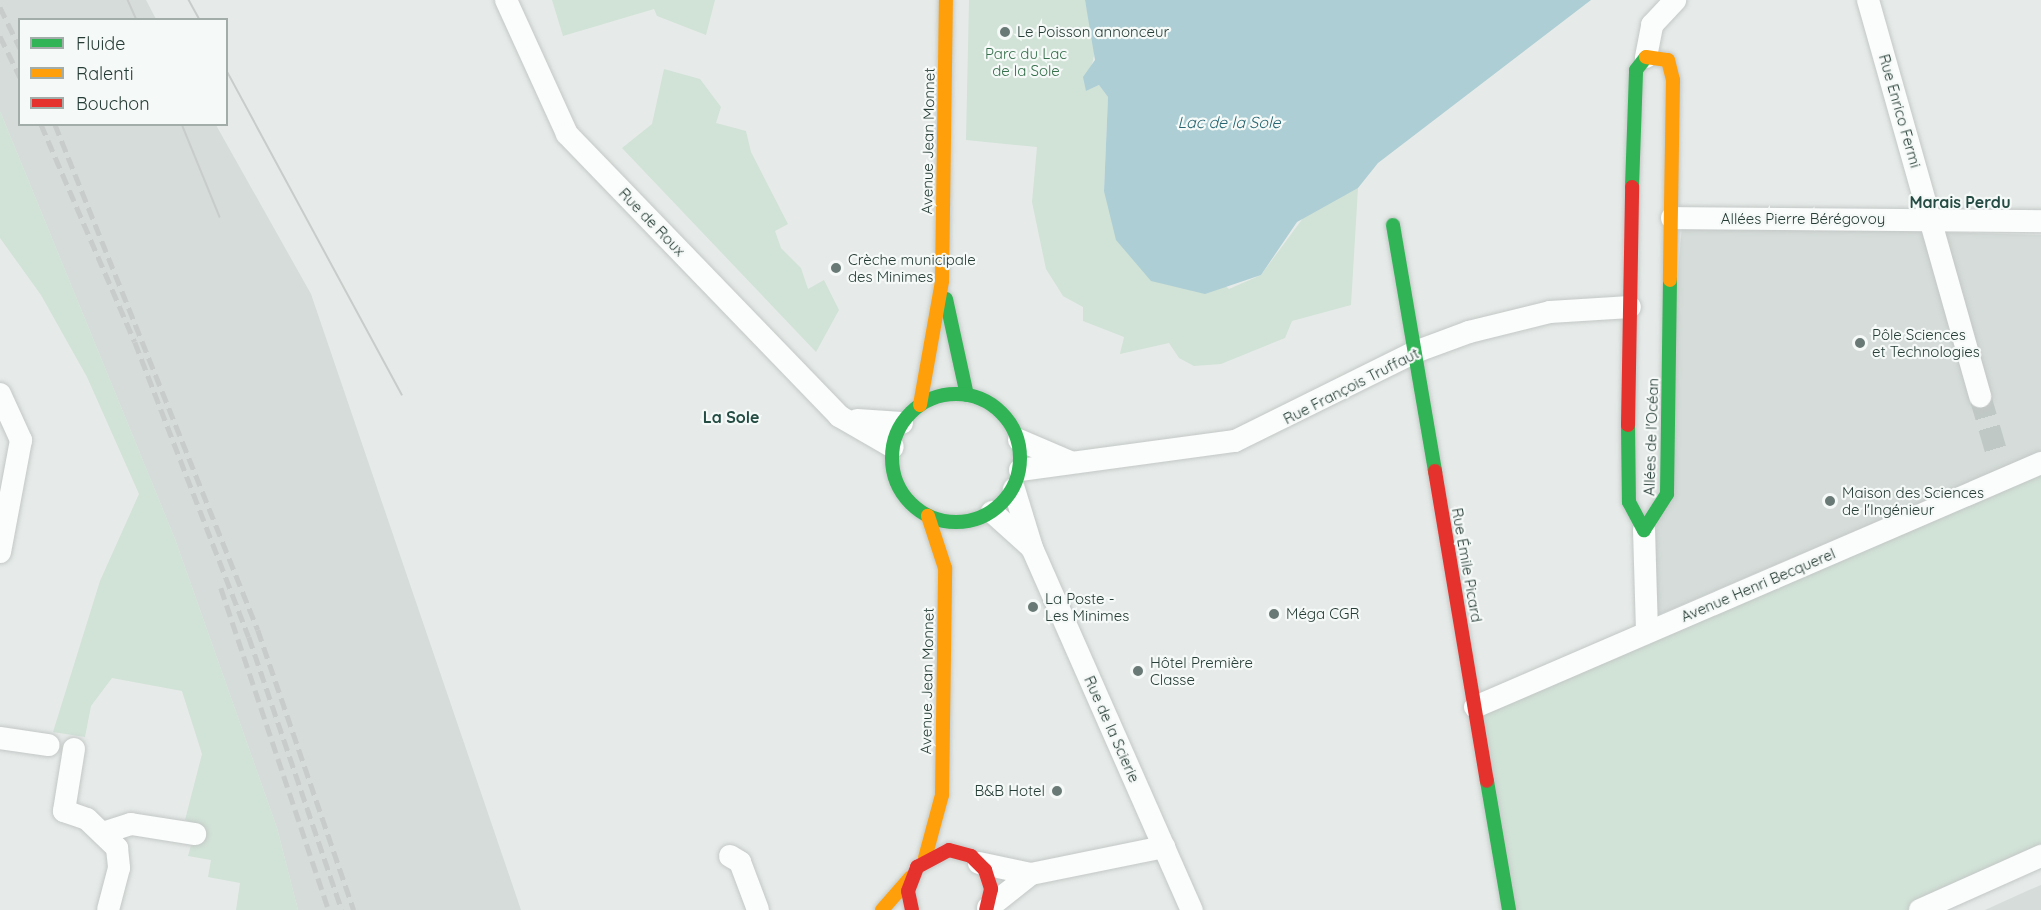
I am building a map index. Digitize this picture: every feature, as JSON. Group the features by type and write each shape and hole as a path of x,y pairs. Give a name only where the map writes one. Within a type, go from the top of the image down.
{"street":[{"name":"Rue de Roux","path":"506,0 567,134 838,416 893,447"},
{"name":"Avenue Jean Monnet","path":"920,405 942,281 946,0"},
{"name":"Rue Enrico Fermi","path":"1868,0 1980,396"},
{"path":"1654,58 1652,24 1673,2"},
{"name":"Allées de l'Océan","path":"1654,58 1668,60 1673,80 1672,218 1667,494 1665,506 1644,530 1629,502 1627,484 1630,307 1635,77 1654,58"},
{"name":"Allées Pierre Bérégovoy","path":"1672,218 1930,218 2041,221"},
{"name":"Rue Émile Picard","path":"1393,225 1509,910"},
{"name":"Avenue Jean Monnet","path":"925,858 942,795 945,568 928,516 899,488 893,447 902,423 920,405 942,396 967,395 942,281"},
{"name":"Rue François Truffaut","path":"1017,480 1070,462 1235,441 1414,352 1520,318 1630,307"},
{"path":"0,394 21,440 0,552"},
{"path":"967,395 999,410 1019,440 1070,462"},
{"path":"838,416 872,424 902,423"},
{"path":"928,516 965,523 992,512 1017,480 1019,440"},
{"name":"Avenue Henri Becquerel","path":"1475,707 2041,463"},
{"name":"Rue de la Scierie","path":"1017,480 1032,548 1192,910"},
{"name":"Rue de la Scierie","path":"992,512 1032,548"},
{"name":"Avenue Jean Monnet","path":"945,568 965,523"},
{"path":"1644,530 1647,631"},
{"path":"0,738 48,745"},
{"path":"74,749 64,811 106,832 117,848 119,868 108,910"},
{"name":"Avenue Jean Monnet","path":"942,795 953,829 970,857 989,879 987,909"},
{"path":"106,832 130,824 195,834"},
{"path":"987,909 1031,874 1164,847"},
{"path":"730,856 740,862 758,910"},
{"path":"1933,907 2041,856"},
{"path":"882,910 925,858 970,857 1031,874"},
{"path":"910,877 912,910"}],"shaded area":[{"path":"0,0 146,0 155,18 18,18 18,126 217,126 311,294 521,910 298,910 277,828 175,539 0,111"},
{"name":"Pôle Sciences et Technologies","path":"1682,225 2041,235 2041,451 1656,616 1656,534"},
{"path":"2041,885 2041,910 1985,910 2029,890"}],"green space":[{"path":"552,0 715,0 706,35 657,16 654,9 563,36"},
{"name":"Parc du Lac de la Sole","path":"969,0 1085,0 1095,51 1086,91 1099,85 1108,97 1104,191 1229,289 1261,275 1306,214 1358,188 1351,305 1292,321 1285,338 1221,364 1194,366 1179,358 1169,343 1120,354 1124,337 1083,321 1083,307 1063,296 1046,269 1032,202 1037,147 966,140"},
{"path":"664,69 700,79 721,107 716,123 746,131 751,152 788,224 775,231 781,248 801,268 808,289 824,280 839,310 816,352 622,148 652,124"},
{"path":"0,111 175,539 277,828 298,910 236,910 240,883 208,877 211,860 188,856 197,824 185,820 202,754 182,691 112,678 91,706 85,737 53,732 100,581 139,494 87,377 41,295 0,238"},
{"path":"2041,463 2041,856 1920,910 1509,910 1475,707"}],"water":[{"name":"Lac de la Sole","path":"1085,0 1591,0 1378,163 1358,188 1297,222 1261,275 1205,294 1151,281 1116,240 1104,191 1108,97 1099,85 1086,91 1083,77 1095,60"}],"tunnel":[{"path":"1980,396 1996,451"}],"tram line":[{"path":"128,0 136,18"},
{"path":"189,0 199,18"},
{"path":"228,73 402,394"},
{"path":"183,126 220,217"}],"railway":[{"path":"0,7 18,44"},
{"path":"0,36 18,73"},
{"path":"42,126 135,342 249,637 342,910"},
{"path":"56,126 258,630 354,910"},
{"path":"221,588 329,910"}],"traffic: fast":[{"path":"1632,187 1636,70 1646,57"},
{"path":"1393,225 1435,471"},
{"path":"1628,425 1629,502 1644,530 1667,494 1670,280"},
{"path":"946,299 967,395"},
{"path":"956,394 981,398 1002,412 1016,433 1020,458 1016,483 1002,504 981,518 956,522 931,518 910,504 896,483 892,458 896,433 910,412 931,398 956,394"},
{"path":"1487,781 1509,910"}],"traffic: slow":[{"path":"920,405 942,281 946,0"},
{"path":"1646,57 1668,60 1673,80 1670,280"},
{"path":"925,858 942,795 945,568 928,516"},
{"path":"882,910 911,877"}],"traffic: jam":[{"path":"1628,425 1632,187"},
{"path":"1435,471 1487,781"},
{"path":"912,910 908,891 917,867 949,850 971,856 985,870 991,889 986,910"}],"place":[{"name":"Le Poisson annonceur","path":"1005,32"},
{"name":"Crèche municipale des Minimes","path":"836,268"},
{"name":"Pôle Sciences et Technologies","path":"1860,343"},
{"name":"Maison des Sciences de l'Ingénieur","path":"1830,501"},
{"name":"La Poste - Les Minimes","path":"1033,607"},
{"name":"Méga CGR","path":"1274,614"},
{"name":"Hôtel Première Classe","path":"1138,671"},
{"name":"B&B Hotel","path":"1057,791"}],"district":[{"name":"Marais Perdu","path":"1960,202"},
{"name":"La Sole","path":"731,417"}]}
